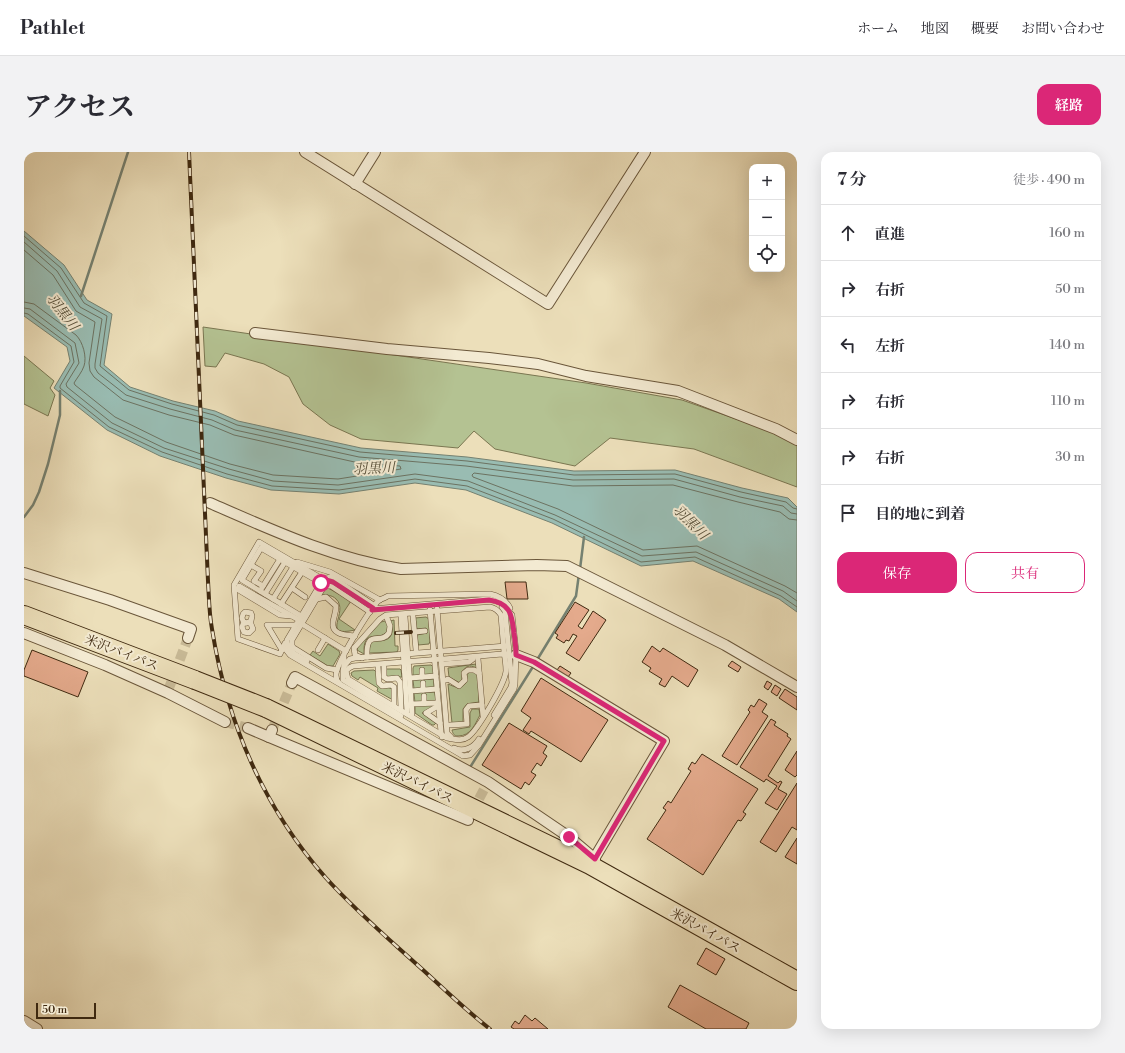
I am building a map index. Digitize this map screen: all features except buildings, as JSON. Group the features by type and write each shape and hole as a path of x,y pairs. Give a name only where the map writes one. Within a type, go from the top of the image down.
{"highway":[{"name":"米沢バイパス","path":"24,615 266,708 592,862 797,981"}],"street":[{"path":"305,152 548,304 645,152"},
{"path":"355,184 375,152"},
{"path":"255,333 387,349 531,363 586,376 678,391 776,429 797,440"},
{"path":"210,504 329,552 390,568 401,569 537,565 567,566 725,645 797,687"},
{"path":"24,574 110,600 191,629 188,638"},
{"path":"24,633 168,690 225,722"},
{"path":"292,683 295,677 488,782 569,837 592,862 664,741 536,663 506,651"},
{"path":"248,728 270,733 468,820"},
{"path":"24,1021 37,1029"}],"lane":[{"path":"299,619 234,585 259,542 293,567 321,583"},
{"path":"321,583 284,560 261,548 238,587 238,639 280,654 295,625 321,583 326,580 333,582 372,609"},
{"path":"263,590 284,560"},
{"path":"284,560 330,572 380,600"},
{"path":"251,565 261,571 254,581 263,590 345,654 348,680 447,738 461,740 467,738 473,732 504,681 506,670 506,651 512,615 507,603 498,596 490,594 388,596 380,600 372,609 345,654 337,670 336,679"},
{"path":"273,599 293,567"},
{"path":"281,604 302,572"},
{"path":"287,642 286,650 290,655 463,756 470,755 479,745 514,689 499,616 494,610 372,609 331,586 326,586 323,588 317,599 299,619 292,640 292,646 326,668 337,670"},
{"path":"238,587 263,590"},
{"path":"292,588 305,597"},
{"path":"317,599 326,598 336,606 333,621 333,627 336,632 342,635 366,634"},
{"path":"365,658 355,655 354,648 380,619 386,615 489,600 497,601 502,604 512,615"},
{"path":"380,619 413,616 435,609"},
{"path":"435,609 447,733 452,738"},
{"path":"435,609 443,736"},
{"path":"239,618 246,612 251,613 252,618 247,623"},
{"path":"413,616 416,650"},
{"path":"403,617 409,713"},
{"path":"239,618 251,624 253,629 248,633 248,642"},
{"path":"365,658 368,642 374,638 384,638 389,633 390,626 387,618"},
{"path":"282,650 267,624 295,625"},
{"path":"414,632 425,632"},
{"path":"318,650 325,638"},
{"path":"287,642 291,651 336,679 340,684"},
{"path":"416,650 439,657 475,659 506,651"},
{"path":"346,669 381,667 406,658 416,650"},
{"path":"346,669 350,659 439,657 506,651"},
{"path":"346,669 394,704 443,736 460,750 472,747 477,743 511,687 512,683 506,651"},
{"path":"439,657 436,676 440,723 443,736"},
{"path":"439,657 446,680 452,738"},
{"path":"346,669 348,662 406,658"},
{"path":"406,658 411,691 409,713"},
{"path":"475,659 479,673 483,716"},
{"path":"381,667 379,683 382,686 392,685 394,687 394,704"},
{"path":"381,667 384,677 387,679 397,678 400,682 401,708"},
{"path":"446,680 459,686 465,680 464,673 468,670 471,669 479,673"},
{"path":"422,670 424,703"},
{"path":"410,678 422,680 436,676"},
{"path":"411,691 424,693 437,689"},
{"path":"411,704 438,704"},
{"path":"438,704 426,713 440,723"},
{"path":"450,725 467,724 466,710 469,706 482,705"},
{"path":"443,736 461,740"}],"green space":[{"path":"203,327 586,383 682,400 773,432 797,444 797,487 694,449 610,438 575,466 495,449 474,431 458,448 361,439 330,425 303,404 289,377 264,364 225,353 216,367 205,366"},
{"path":"24,356 54,381 50,388 55,395 48,416 24,404"},
{"path":"328,588 351,601 339,619 355,630 344,631 339,630 337,627 340,610 339,604 333,597 321,595 325,589"},
{"path":"426,617 429,619 430,641 429,644 418,645 417,635 427,633 426,628 417,629 415,618"},
{"path":"394,620 395,646 398,646 397,652 369,653 370,643 385,640 390,637 392,626 390,621"},
{"path":"385,621 388,625 387,632 383,635 368,638 364,646 364,654 357,650 358,646 381,622"},
{"path":"328,644 339,651 340,654 333,666 328,666 310,655 313,651 320,656"},
{"path":"476,664 477,668 468,666 465,668 460,683 449,677 448,668"},
{"path":"431,665 433,667 434,675 424,675 420,669 420,676 413,676 414,666"},
{"path":"386,669 400,669 402,677 386,676"},
{"path":"374,670 377,673 377,684 393,689 393,700 377,691 378,688 360,677 358,680 352,676 351,673 354,671"},
{"path":"474,671 478,675 479,702 467,704 463,709 463,722 452,723 448,684 455,687 462,687 466,683 467,673"},
{"path":"434,679 434,688 414,689 413,680"},
{"path":"435,692 436,701 426,702 422,695 422,702 415,703 414,693"},
{"path":"415,705 436,705 422,713 436,723 432,725 415,713"},
{"path":"472,709 479,709 480,715 474,726 466,734 458,736 453,734 452,730 470,727 470,713"}],"water":[{"name":"羽黒川","path":"24,231 64,265 87,300 112,314 104,365 130,387 173,401 215,411 238,421 361,448 467,457 574,471 675,470 742,488 788,498 797,507 797,612 779,599 693,561 641,566 552,523 466,490 415,483 339,494 271,490 226,478 160,456 107,430 54,388 70,361 67,347 24,316"}],"waterway":[{"path":"81,296 128,152"},
{"path":"24,517 33,505 39,492 48,464 60,415 60,391"},
{"path":"580,569 584,537"},
{"path":"537,660 576,596 579,574"},
{"path":"469,769 534,665"}],"tunnel":[{"path":"169,688 188,638"},
{"path":"272,730 292,683"},
{"path":"225,722 248,728"},
{"path":"472,812 488,782"}],"railway":[{"path":"189,152 210,611 219,663 227,697 238,730 266,793 304,851 326,878 368,921 490,1029"},
{"path":"396,633 411,632"}],"route":[{"path":"321,583 319,586 326,580 333,582 373,608 372,610 489,600 497,601 506,606 512,615 516,655 534,662 664,741 595,859 569,837"}]}
